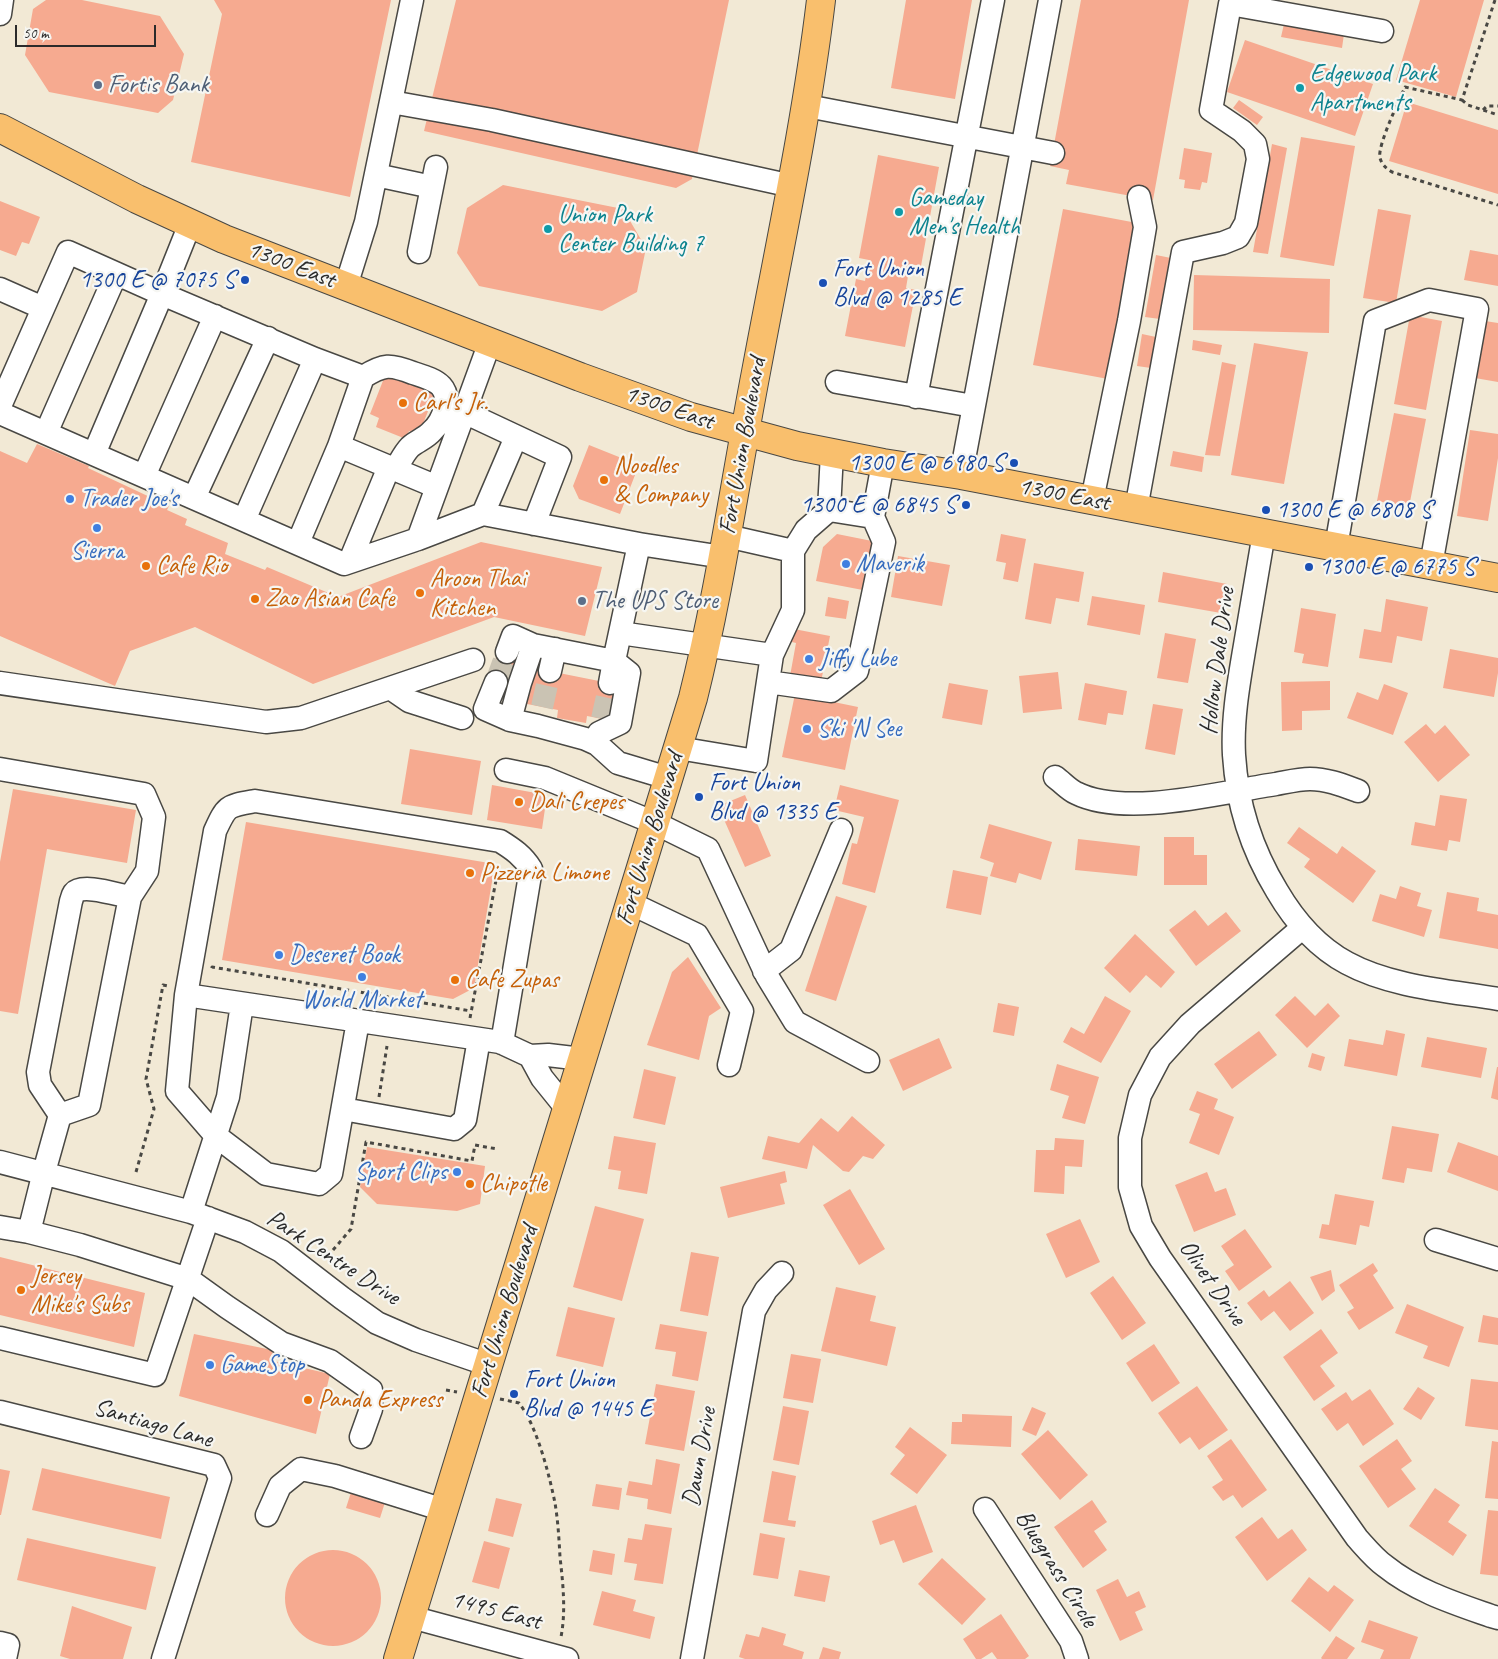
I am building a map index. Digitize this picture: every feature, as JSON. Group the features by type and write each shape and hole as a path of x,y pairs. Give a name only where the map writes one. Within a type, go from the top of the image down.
{"main road":[{"name":"Fort Union Boulevard","path":"398,1659 678,748 706,646 807,106 821,0"},
{"name":"1300 East","path":"0,128 137,199 190,224 490,342 691,417 796,446 884,463 961,475 1498,578"}],"street":[{"path":"0,14 2,0"},
{"path":"346,286 366,222 412,0"},
{"path":"916,397 993,0"},
{"path":"961,475 1050,0"},
{"path":"1136,509 1183,252 1223,243 1238,237 1246,223 1258,160 1255,144 1242,131 1210,110 1230,4 1382,31"},
{"path":"391,102 492,120 792,186"},
{"path":"807,106 1053,153"},
{"path":"376,175 434,177 419,252"},
{"path":"1092,500 1127,330 1145,228 1139,197"},
{"path":"94,454 190,224"},
{"path":"0,406 68,252 316,360 363,377"},
{"path":"46,433 116,274"},
{"path":"0,289 43,308"},
{"path":"1336,547 1375,321 1429,300 1477,309 1431,565"},
{"path":"144,476 215,316"},
{"path":"194,498 268,338"},
{"path":"418,539 490,342"},
{"path":"244,520 316,360"},
{"path":"298,543 340,446 363,377 377,369 386,366 396,366 435,381 446,394 444,413 434,430 424,439 410,447 392,468 350,562"},
{"path":"837,382 973,406"},
{"path":"464,412 560,457 534,524"},
{"path":"0,413 344,564 418,539 483,514 639,544 725,546 793,551"},
{"path":"483,514 516,437"},
{"path":"340,446 437,487"},
{"path":"678,748 756,761 772,655 793,610 793,551 806,530 829,510 832,453"},
{"path":"768,682 831,691 857,671 884,542 873,517 884,463"},
{"path":"829,510 873,517"},
{"name":"Hollow Dale Drive","path":"1264,533 1235,714 1234,752 1239,791 1253,844 1268,877 1302,928 1325,948 1347,963 1378,976 1498,999"},
{"path":"610,683 639,544"},
{"path":"620,633 772,655"},
{"path":"496,682 485,709 510,720 540,716 586,739 620,723 629,673 614,661 533,645 513,636 507,652"},
{"path":"510,720 533,645"},
{"path":"550,671 555,649"},
{"path":"0,683 266,722 301,718 473,660"},
{"path":"390,688 409,701 462,718"},
{"path":"599,732 618,763 668,778"},
{"path":"0,769 144,794 154,818 147,871 130,897 89,1105 60,1115"},
{"path":"506,770 544,778 655,823 708,849 764,971 796,1022 868,1061"},
{"path":"1055,777 1075,793 1098,802 1161,802 1310,779 1334,782 1358,791"},
{"path":"358,1021 331,1174 319,1184 266,1174 216,1136 177,1091 178,991 215,831 225,810 233,805 255,801 500,841 516,850 531,869 502,1043"},
{"path":"764,971 791,950 841,830"},
{"path":"29,1232 60,1115 40,1085 38,1072 70,901 74,893 79,890 88,889 130,897"},
{"path":"630,903 697,935 742,1011 729,1066"},
{"name":"Olivet Drive","path":"1302,928 1190,1024 1160,1057 1140,1095 1130,1138 1130,1186 1141,1226 1160,1258 1357,1538 1384,1566 1408,1582 1436,1596 1498,1618"},
{"path":"178,991 242,1004 358,1021 477,1031 530,1056 548,1055 582,1059"},
{"path":"0,1338 155,1375 188,1279 216,1136 228,1097 242,1004"},
{"path":"343,1109 454,1129 465,1120 477,1031"},
{"path":"530,1056 542,1078 566,1108"},
{"name":"Park Centre Drive","path":"0,1162 44,1172 200,1215 245,1232 281,1251 377,1323 416,1340 489,1365"},
{"path":"0,1227 80,1245 188,1279 281,1343 330,1361 371,1390 371,1409 361,1437"},
{"path":"1436,1240 1498,1259"},
{"name":"Dawn Drive","path":"692,1659 754,1311 766,1290 782,1273"},
{"name":"Santiago Lane","path":"0,1412 214,1465 220,1478 163,1659"},
{"path":"267,1515 280,1486 301,1470 335,1476 444,1510"},
{"name":"Bluegrass Circle","path":"985,1509 1071,1640 1077,1659"},
{"name":"1495 East","path":"411,1617 564,1649"},
{"path":"0,1643 8,1645 6,1659"}],"path":[{"path":"1462,100 1495,0"},
{"path":"1498,115 1462,100 1405,87 1380,146 1379,156 1384,167 1392,172 1498,205"},
{"path":"1484,110 1487,106 1498,106"},
{"path":"477,1031 469,1021 497,874"},
{"path":"211,975 212,967 471,1011"},
{"path":"136,1172 154,1109 146,1079 163,985 178,991"},
{"path":"381,1003 382,996"},
{"path":"378,1102 388,1041"},
{"path":"334,1250 351,1229 366,1142 472,1161 475,1145 497,1149"},
{"path":"510,1401 519,1403 525,1411 539,1445 555,1504 563,1584 564,1649"}],"building":[{"path":"46,0 82,0 160,16 184,54 173,100 158,113 49,92 25,55 33,9"},
{"path":"214,0 391,0 350,197 191,162 222,14"},
{"path":"456,0 729,0 692,179 676,188 424,131"},
{"path":"906,0 972,0 955,99 891,88"},
{"path":"1081,0 1189,0 1153,200 1066,184 1069,170 1050,166"},
{"path":"1420,0 1484,0 1456,97 1396,80"},
{"path":"1284,24 1344,34 1342,48 1281,37"},
{"name":"Edgewood Park Apartments","path":"1245,40 1373,84 1355,136 1227,92"},
{"path":"1239,100 1263,117 1257,125 1233,108"},
{"path":"1407,102 1498,130 1498,194 1389,161"},
{"name":"Edgewood Park Apartments","path":"1301,137 1355,146 1334,266 1280,257"},
{"path":"1272,144 1287,148 1268,254 1253,252"},
{"path":"1184,148 1212,153 1207,183 1202,182 1200,190 1184,188 1185,180 1179,179"},
{"name":"Gameday Men's Health","path":"878,155 939,167 921,266 910,264 906,288 916,290 905,347 845,336 856,279 865,281 869,260 859,258"},
{"name":"Union Park Center Building 7","path":"503,185 623,209 646,248 637,292 602,311 479,286 457,253 467,208"},
{"path":"0,201 40,217 29,244 22,242 16,256 0,250"},
{"path":"1063,209 1137,223 1108,379 1033,365"},
{"path":"1378,209 1411,215 1396,303 1363,298"},
{"path":"1470,250 1498,255 1498,286 1464,280"},
{"path":"1156,255 1171,258 1160,319 1145,317"},
{"path":"1194,275 1330,279 1329,333 1193,330"},
{"path":"1410,315 1442,321 1426,410 1394,404"},
{"path":"1485,321 1498,323 1498,382 1475,378"},
{"path":"1142,334 1156,337 1151,368 1137,366"},
{"path":"1193,340 1222,345 1220,355 1192,350"},
{"path":"1254,343 1308,352 1284,484 1231,475"},
{"path":"1222,362 1236,365 1220,456 1205,455"},
{"name":"Carl's Jr.","path":"386,373 436,391 419,434 409,431 406,439 376,427 379,418 370,414"},
{"path":"1394,413 1426,419 1409,507 1377,501"},
{"path":"1470,430 1498,434 1498,458 1488,521 1457,516"},
{"path":"37,444 89,466 88,468 169,506 167,510 187,519 185,525 228,543 225,554 265,570 267,567 338,597 481,542 602,567 585,636 494,617 313,684 195,627 130,651 115,686 0,636 0,451 27,463"},
{"name":"Noodles & Company","path":"589,445 629,461 635,475 620,514 579,499 573,486"},
{"path":"1173,451 1204,457 1202,472 1170,466"},
{"name":"Maverik","path":"837,534 877,542 868,591 816,581 823,547"},
{"path":"1001,534 1026,539 1018,582 1003,579 1006,563 996,561"},
{"path":"898,556 950,565 942,606 891,597"},
{"path":"1034,563 1084,572 1079,602 1056,598 1051,624 1025,619"},
{"path":"1163,572 1227,584 1221,613 1158,602"},
{"path":"1092,596 1145,605 1140,635 1087,625"},
{"path":"828,597 849,601 846,619 825,616"},
{"path":"1386,599 1428,607 1422,641 1397,636 1392,663 1359,658 1364,629 1381,632"},
{"path":"1301,608 1336,614 1328,667 1302,663 1304,654 1294,652"},
{"name":"Jiffy Lube","path":"794,629 830,636 821,682 790,676 796,643 792,642"},
{"path":"1165,633 1196,639 1188,683 1157,678"},
{"path":"500,649 518,656 506,686 488,678"},
{"path":"1450,649 1498,658 1498,673 1494,697 1443,688"},
{"path":"534,668 624,686 618,722 587,716 586,723 557,718 558,710 527,704"},
{"path":"1058,672 1062,709 1023,713 1019,676"},
{"path":"1330,681 1330,710 1302,711 1302,730 1282,731 1281,682"},
{"path":"949,683 988,690 982,725 942,718"},
{"path":"1085,683 1127,691 1123,715 1108,713 1106,725 1078,720"},
{"path":"1384,684 1408,693 1393,735 1347,718 1357,692 1378,700"},
{"path":"795,694 858,707 845,770 782,757"},
{"path":"1153,704 1183,709 1175,755 1145,749"},
{"path":"1426,724 1435,734 1445,725 1470,755 1438,782 1404,742"},
{"path":"410,749 481,761 472,815 401,804"},
{"path":"492,785 547,795 542,829 487,820"},
{"path":"840,785 899,800 875,893 842,884 852,843 857,844 864,817 834,810"},
{"path":"13,789 136,810 127,863 47,849 18,1014 0,1011 0,862"},
{"path":"745,795 771,856 745,867 718,806"},
{"path":"1440,795 1467,799 1460,842 1449,840 1447,851 1411,845 1415,822 1435,826"},
{"path":"246,822 495,864 474,988 453,999 222,960"},
{"path":"989,824 1052,842 1041,880 1019,873 1016,883 990,876 994,863 980,858"},
{"path":"1299,827 1337,854 1342,846 1376,871 1353,903 1304,867 1310,859 1287,843"},
{"path":"1164,837 1194,837 1194,855 1207,855 1207,885 1164,885"},
{"path":"1078,839 1140,846 1137,876 1075,870"},
{"path":"953,870 988,877 981,915 946,908"},
{"path":"1400,886 1421,893 1417,906 1432,910 1424,937 1372,921 1380,894 1396,899"},
{"path":"1447,892 1479,898 1477,911 1498,915 1498,949 1439,938"},
{"path":"836,896 867,906 836,1001 805,991"},
{"path":"1195,910 1208,926 1226,912 1241,931 1196,966 1169,930"},
{"path":"1135,934 1175,972 1161,988 1146,975 1130,993 1104,968"},
{"path":"688,957 721,1008 709,1016 699,1060 647,1045 672,972"},
{"path":"1105,996 1131,1011 1101,1063 1063,1042 1071,1027 1084,1034"},
{"path":"1295,996 1315,1016 1328,1003 1340,1016 1307,1048 1275,1015"},
{"path":"998,1003 1019,1007 1014,1036 993,1032"},
{"path":"1386,1030 1405,1034 1397,1076 1344,1066 1349,1039 1383,1045"},
{"path":"1259,1031 1277,1055 1232,1089 1214,1064"},
{"path":"1427,1037 1487,1048 1481,1078 1421,1067"},
{"path":"939,1038 952,1068 903,1091 889,1060"},
{"path":"1312,1053 1325,1057 1321,1071 1308,1067"},
{"path":"1057,1064 1099,1077 1085,1124 1062,1118 1069,1096 1050,1090"},
{"path":"1498,1067 1498,1100 1491,1098"},
{"path":"644,1069 676,1077 665,1125 633,1118"},
{"path":"1197,1091 1218,1099 1214,1109 1234,1117 1219,1155 1189,1143 1200,1114 1189,1110"},
{"path":"852,1116 885,1145 873,1159 863,1156 849,1172 843,1171 813,1145 807,1169 762,1159 768,1136 799,1143 821,1118 838,1132"},
{"path":"1392,1126 1439,1134 1432,1172 1407,1168 1404,1183 1382,1179"},
{"path":"614,1136 656,1143 647,1194 618,1189 621,1171 608,1169"},
{"path":"1055,1138 1084,1140 1082,1167 1065,1166 1064,1194 1034,1192 1036,1150 1054,1150"},
{"path":"1458,1142 1498,1156 1498,1191 1447,1172"},
{"path":"367,1147 485,1166 480,1204 457,1211 377,1204 360,1187"},
{"path":"785,1171 787,1182 780,1184 785,1204 728,1218 720,1187"},
{"path":"1207,1172 1215,1192 1226,1188 1236,1215 1194,1232 1175,1185"},
{"path":"850,1189 885,1249 859,1265 823,1205"},
{"path":"1335,1194 1374,1201 1369,1227 1360,1225 1356,1245 1319,1238 1322,1224 1329,1225"},
{"path":"595,1206 644,1219 622,1301 573,1287"},
{"path":"1080,1219 1100,1262 1066,1278 1046,1234"},
{"path":"1245,1229 1272,1267 1239,1291 1225,1271 1234,1265 1221,1246"},
{"path":"691,1252 719,1257 708,1316 680,1311"},
{"path":"0,1257 145,1293 134,1347 0,1315"},
{"path":"1373,1263 1378,1271 1373,1275 1394,1308 1359,1330 1347,1312 1354,1308 1339,1285"},
{"path":"1331,1270 1335,1291 1322,1301 1310,1277"},
{"path":"1113,1276 1146,1323 1122,1340 1090,1293"},
{"path":"1290,1281 1314,1313 1290,1331 1274,1311 1261,1321 1247,1303 1264,1290 1269,1297"},
{"path":"836,1287 876,1296 870,1321 896,1327 887,1366 821,1351"},
{"path":"1407,1304 1464,1327 1449,1367 1423,1358 1428,1346 1395,1333"},
{"path":"568,1307 615,1318 603,1367 556,1356"},
{"path":"1483,1315 1498,1318 1498,1345 1478,1342"},
{"path":"660,1324 707,1332 698,1381 672,1376 676,1352 655,1349"},
{"path":"1321,1329 1338,1353 1320,1366 1335,1386 1314,1401 1283,1357"},
{"path":"194,1334 272,1350 274,1361 330,1374 316,1434 179,1396"},
{"path":"1154,1344 1180,1383 1152,1402 1126,1363"},
{"path":"791,1354 821,1359 813,1403 783,1398"},
{"path":"1471,1379 1498,1382 1498,1430 1465,1426"},
{"path":"656,1384 695,1391 684,1451 645,1444"},
{"path":"1197,1386 1228,1430 1199,1450 1190,1437 1180,1444 1158,1413"},
{"path":"1418,1387 1435,1398 1421,1420 1403,1409"},
{"path":"1370,1389 1394,1424 1363,1446 1348,1423 1337,1431 1321,1409 1346,1392 1352,1401"},
{"path":"783,1406 809,1411 799,1465 773,1460"},
{"path":"1032,1407 1046,1413 1036,1436 1022,1430"},
{"path":"962,1414 1012,1416 1011,1447 951,1444 952,1422 962,1422"},
{"path":"910,1427 947,1455 917,1494 890,1474 905,1455 895,1447"},
{"path":"1048,1430 1088,1475 1060,1500 1021,1454"},
{"path":"1231,1439 1267,1490 1242,1508 1233,1495 1223,1501 1212,1487 1223,1480 1207,1456"},
{"path":"1397,1439 1412,1461 1401,1469 1416,1489 1388,1508 1359,1466"},
{"path":"1492,1441 1498,1442 1498,1499 1485,1498"},
{"path":"656,1459 680,1464 671,1514 647,1509 648,1499 626,1495 629,1481 652,1485"},
{"path":"42,1468 170,1497 161,1539 32,1510"},
{"path":"0,1469 10,1471 1,1515 0,1515"},
{"path":"772,1471 796,1476 788,1520 796,1521 795,1527 763,1522"},
{"path":"596,1484 622,1488 619,1510 592,1506"},
{"path":"353,1486 387,1496 380,1518 346,1508"},
{"path":"1435,1488 1460,1505 1448,1522 1467,1535 1453,1556 1409,1526"},
{"path":"496,1498 522,1504 513,1537 488,1531"},
{"path":"1092,1500 1107,1522 1094,1531 1107,1550 1083,1568 1054,1527"},
{"path":"916,1505 933,1552 903,1563 894,1540 880,1545 872,1521"},
{"path":"1488,1510 1498,1511 1498,1576 1480,1574"},
{"path":"1262,1517 1278,1539 1292,1529 1307,1550 1267,1581 1235,1537"},
{"path":"645,1524 672,1528 663,1584 634,1580 637,1564 624,1562 628,1538 642,1540"},
{"path":"760,1533 785,1538 778,1579 753,1575"},
{"path":"27,1538 156,1567 146,1610 17,1580"},
{"path":"484,1541 510,1548 499,1589 472,1582"},
{"path":"333,1550 351,1553 367,1564 378,1580 381,1598 378,1616 367,1632 351,1643 333,1646 315,1643 299,1632 288,1616 285,1598 288,1580 299,1564 315,1553"},
{"path":"593,1550 615,1554 612,1575 589,1571"},
{"path":"942,1558 986,1599 962,1625 918,1584"},
{"path":"799,1570 830,1576 825,1602 794,1596"},
{"path":"1309,1577 1328,1592 1334,1585 1354,1600 1330,1632 1291,1601"},
{"path":"1118,1579 1127,1597 1139,1591 1146,1607 1135,1612 1143,1630 1120,1641 1096,1590"},
{"path":"602,1591 636,1600 633,1611 655,1617 650,1639 593,1625"},
{"path":"72,1606 132,1627 123,1659 70,1659 60,1656"},
{"path":"1001,1614 1029,1656 1025,1659 997,1659 992,1652 981,1659 976,1659 963,1639"},
{"path":"1369,1620 1418,1637 1410,1659 1380,1659 1384,1650 1361,1642"},
{"path":"762,1627 786,1634 783,1645 804,1652 802,1659 745,1659 739,1657 746,1634 759,1637"},
{"path":"1336,1636 1355,1648 1347,1659 1322,1659 1321,1658"},
{"path":"823,1647 841,1652 839,1659 819,1659"}],"tunnel":[{"path":"496,682 507,652"},
{"path":"542,707 550,671"},
{"path":"602,719 610,683"}],"place":[{"name":"Fortis Bank","path":"98,85"},
{"name":"Edgewood Park Apartments","path":"1300,88"},
{"name":"Gameday Men's Health","path":"899,212"},
{"name":"Union Park Center Building 7","path":"548,229"},
{"name":"1300 E @ 7075 S","path":"245,280"},
{"name":"Fort Union Blvd @ 1285 E","path":"823,283"},
{"name":"Carl's Jr.","path":"403,403"},
{"name":"1300 E @ 6980 S","path":"1014,463"},
{"name":"Noodles & Company","path":"604,480"},
{"name":"Trader Joe's","path":"70,499"},
{"name":"1300 E @ 6845 S","path":"966,505"},
{"name":"1300 E @ 6808 S","path":"1266,510"},
{"name":"Sierra","path":"97,528"},
{"name":"Maverik","path":"846,564"},
{"name":"Cafe Rio","path":"146,566"},
{"name":"1300 E @ 6775 S","path":"1309,567"},
{"name":"Aroon Thai Kitchen","path":"420,593"},
{"name":"Zao Asian Cafe","path":"255,599"},
{"name":"The UPS Store","path":"582,601"},
{"name":"Jiffy Lube","path":"809,659"},
{"name":"Ski 'N See","path":"807,729"},
{"name":"Fort Union Blvd @ 1335 E","path":"699,797"},
{"name":"Dali Crepes","path":"519,802"},
{"name":"Pizzeria Limone","path":"470,873"},
{"name":"Deseret Book","path":"279,955"},
{"name":"World Market","path":"362,977"},
{"name":"Cafe Zupas","path":"455,980"},
{"name":"Sport Clips","path":"457,1172"},
{"name":"Chipotle","path":"470,1184"},
{"name":"Jersey Mike's Subs","path":"21,1290"},
{"name":"GameStop","path":"210,1365"},
{"name":"Fort Union Blvd @ 1445 E","path":"514,1394"},
{"name":"Panda Express","path":"308,1400"}]}
